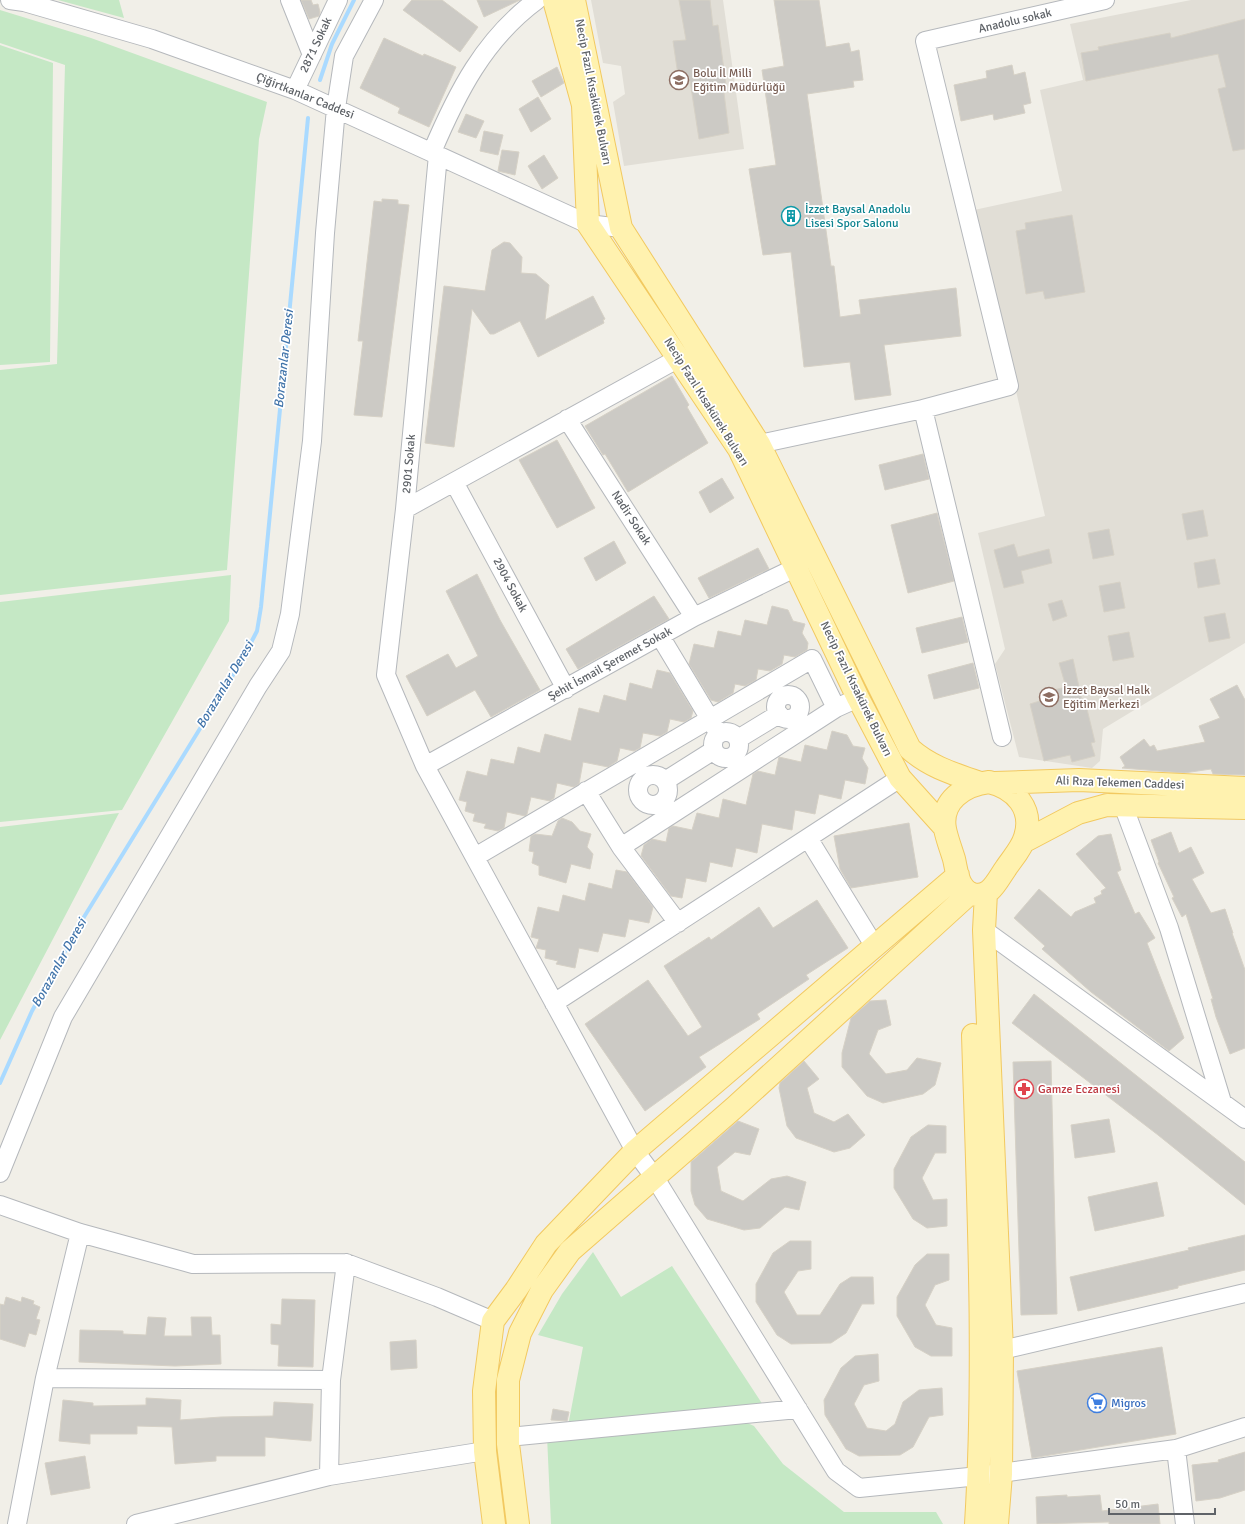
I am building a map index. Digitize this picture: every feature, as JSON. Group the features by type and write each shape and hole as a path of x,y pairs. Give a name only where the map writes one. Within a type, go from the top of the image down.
{"main road":[{"name":"Necip Fazıl Kısakürek Bulvarı","path":"554,0 583,105 588,224 739,449 797,567 858,698 900,778 945,828"},
{"name":"Necip Fazıl Kısakürek Bulvarı","path":"574,0 622,228 759,444 910,749 922,760 936,767 988,783"},
{"name":"Ali Rıza Tekemen Caddesi","path":"988,783 1079,780 1245,788"},
{"path":"518,1524 508,1436 508,1380 520,1333 542,1290 570,1251 978,893 991,889 1023,842 1028,826 1026,813 1021,801 1012,791 988,783 962,790 952,800 946,814 945,828 958,874 964,889 978,893"},
{"name":"Ali Rıza Tekemen Caddesi","path":"1023,842 1078,813 1107,805 1245,808"},
{"path":"494,1524 485,1451 484,1391 493,1320 516,1290 546,1244 635,1151 875,947 958,874"},
{"path":"978,893 984,930 1002,1350 1001,1474 997,1524"},
{"path":"976,1524 979,1476 980,1343 978,893"}],"street":[{"name":"Çiğirtkanlar Caddesi","path":"10,0 24,2 152,39 295,90 588,224 622,228"},
{"path":"290,0 312,55"},
{"name":"2871 Sokak","path":"295,90 338,0"},
{"path":"0,1173 62,1017 258,686 281,651 290,614 312,441 325,233 336,108 344,56 374,0"},
{"name":"2901 Sokak","path":"537,0 526,8 482,55 465,81 435,153 405,509 386,674 425,766 635,1151 654,1178 836,1471 859,1488 1001,1474 1176,1449 1245,1427"},
{"name":"Anadolu sokak","path":"923,409 1009,386 925,41 1105,0"},
{"path":"405,509 679,358"},
{"path":"759,444 923,409 1002,737"},
{"name":"Nadir Sokak","path":"568,420 694,617"},
{"name":"2904 Sokak","path":"454,482 566,689"},
{"name":"Şehit İsmail Şeremet Sokak","path":"425,766 694,617 797,567"},
{"path":"660,636 711,718 716,742 723,758 735,764"},
{"path":"475,857 812,659 836,708"},
{"path":"771,683 788,715"},
{"path":"738,739 788,715 836,708 858,698"},
{"path":"621,846 666,808 735,764 788,715"},
{"path":"665,782 727,732 738,739"},
{"path":"735,764 735,755 739,747 738,739"},
{"path":"643,758 648,776"},
{"path":"648,776 658,776 665,782 667,790 664,798 666,808 647,803 640,797 638,787 643,778 648,776"},
{"path":"554,1003 900,778"},
{"path":"586,791 621,846 678,923"},
{"path":"1123,805 1168,928 1222,1102"},
{"path":"808,838 875,947"},
{"path":"984,930 1245,1120"},
{"path":"0,1205 80,1233 194,1264 346,1264 437,1297 493,1320"},
{"path":"17,1524 45,1378 80,1233"},
{"path":"329,1476 331,1380 346,1264"},
{"path":"1002,1350 1245,1293"},
{"path":"45,1378 331,1380"},
{"path":"508,1436 798,1409"},
{"path":"1176,1449 1186,1524"},
{"path":"136,1524 329,1476 485,1451"}],"shaded area":[{"name":"Bolu İl Milli Eğitim Müdürlüğü","path":"591,0 723,0 744,149 624,166 613,102 625,94 621,66 603,63"},
{"path":"1191,0 1245,0 1245,643 1103,729 1100,761 1092,768 1019,757 995,664 1005,649 978,533 1045,516 974,210 1062,191 1040,90 1083,80 1070,24"}],"green space":[{"path":"58,0 119,0 124,18"},
{"path":"0,10 91,38 267,102 259,139 227,570 0,595 0,370 57,364 65,65 0,43"},
{"path":"0,45 53,63 50,362 0,365"},
{"path":"231,575 229,621 122,810 0,822 0,602"},
{"path":"119,813 0,1040 0,827"},
{"path":"593,1252 621,1297 672,1266 765,1408 568,1426 583,1347 538,1335 562,1294"},
{"path":"743,1421 754,1426 783,1464 844,1512 936,1512 943,1524 551,1524 547,1436"}],"building":[{"path":"301,0 311,0 313,5 318,4 320,12 319,16 309,19"},
{"path":"412,0 442,0 478,27 460,52 403,10"},
{"path":"477,0 520,0 484,17"},
{"path":"679,0 710,0 713,26 718,25 726,85 723,85 729,133 699,139 690,81 679,82 673,41 686,40"},
{"path":"774,0 819,0 826,47 849,43 851,52 859,50 863,80 853,81 854,87 807,94 831,266 834,266 840,317 861,314 859,300 956,288 961,336 884,345 891,395 855,400 850,362 804,367 791,252 763,255 749,169 776,165 762,70 784,66"},
{"path":"1245,19 1245,149 1233,151 1218,89 1226,87 1218,54 1086,81 1081,53 1099,50 1098,47 1170,33 1171,38"},
{"path":"384,38 423,56 424,54 456,67 429,127 398,113 400,108 360,88"},
{"path":"1012,65 1014,75 1025,72 1031,103 1023,105 1025,113 994,120 993,114 961,121 954,85 987,78 986,71"},
{"path":"557,67 564,83 541,97 532,81"},
{"path":"538,97 551,119 531,132 519,109"},
{"path":"466,114 484,121 476,138 458,132"},
{"path":"484,131 503,135 498,155 480,151"},
{"path":"502,150 519,152 515,175 498,171"},
{"path":"544,155 558,178 542,189 528,166"},
{"path":"382,199 398,200 398,204 409,205 382,417 354,415 363,341 358,341 374,201 382,202"},
{"path":"1072,215 1085,292 1045,299 1043,291 1026,294 1016,231 1026,229 1025,223"},
{"path":"504,242 510,243 522,257 521,273 536,274 549,285 545,320 593,296 605,319 603,320 604,323 538,357 520,321 494,334 490,334 472,309 454,447 425,443 444,286 485,291 492,250"},
{"path":"672,376 689,405 687,407 708,443 628,492 605,454 603,455 585,426"},
{"path":"557,440 595,508 557,528 519,460"},
{"path":"923,454 929,479 885,490 879,465"},
{"path":"722,478 734,498 710,513 699,492"},
{"path":"1203,510 1208,536 1187,540 1182,514"},
{"path":"937,513 954,581 908,593 891,525"},
{"path":"1109,529 1114,555 1093,559 1088,533"},
{"path":"614,541 626,563 596,581 584,558"},
{"path":"1014,544 1018,557 1049,549 1052,563 1021,571 1024,583 1004,588 994,550"},
{"path":"758,548 769,569 709,598 698,578"},
{"path":"1215,559 1220,584 1198,588 1194,563"},
{"path":"477,574 500,620 540,690 491,717 475,690 427,716 406,676 448,654 456,668 478,656 446,591"},
{"path":"1120,582 1125,608 1104,612 1099,586"},
{"path":"654,596 669,619 578,669 566,649"},
{"path":"1062,600 1067,616 1053,621 1048,604"},
{"path":"772,606 788,610 793,621 805,624 802,633 808,643 807,650 795,657 784,655 782,664 770,671 758,669 756,680 745,686 735,684 733,693 718,702 711,700 689,664 694,644 714,648 718,631 741,636 745,620 767,625"},
{"path":"1225,613 1230,638 1209,642 1204,617"},
{"path":"962,617 968,642 922,653 916,628"},
{"path":"1129,632 1134,657 1113,661 1108,636"},
{"path":"1073,659 1084,710 1087,709 1095,742 1091,743 1095,756 1072,762 1070,755 1044,761 1030,704 1043,700 1041,693 1066,687 1059,663"},
{"path":"973,663 979,688 934,699 928,675"},
{"path":"657,670 670,673 693,711 691,718 684,722 670,719 667,732 660,736 643,733 640,748 634,751 620,748 617,761 608,767 583,762 579,784 574,787 557,783 554,798 550,801 531,797 527,814 525,816 507,812 504,828 498,831 484,828 486,824 473,821 475,814 465,811 467,802 459,800 467,771 487,776 491,759 514,764 518,747 540,753 545,734 571,741 579,708 599,713 604,695 626,701 630,683 652,689"},
{"path":"1237,685 1245,700 1245,775 1213,774 1211,769 1184,773 1122,768 1125,766 1120,757 1144,739 1150,747 1154,745 1157,751 1205,742 1199,726 1220,718 1210,699"},
{"path":"832,731 847,735 853,746 865,748 862,758 868,768 865,784 845,780 841,799 819,794 815,814 795,810 792,830 762,824 757,853 736,848 732,867 710,862 706,882 686,878 682,898 671,896 641,856 644,845 652,839 666,842 669,828 673,826 692,830 697,813 719,818 723,799 746,805 753,774 758,771 775,775 779,757 801,762 805,745 827,750"},
{"path":"562,818 572,822 580,831 591,834 587,847 593,854 590,869 571,864 566,883 539,875 539,866 532,863 534,852 529,851 531,836 535,834 552,836 558,821"},
{"path":"909,823 918,877 851,888 840,869 834,836"},
{"path":"1171,832 1179,853 1191,847 1204,873 1192,879 1211,913 1225,909 1245,970 1245,1048 1230,1054 1216,1017 1211,999 1213,999 1186,914 1182,917 1172,898 1174,897 1158,863 1159,862 1151,840"},
{"path":"1111,834 1121,870 1117,872 1135,914 1139,912 1155,938 1147,943 1184,1038 1169,1051 1091,992 1042,949 1045,946 1014,918 1039,889 1071,917 1075,912 1096,903 1094,898 1102,894 1101,891 1106,888 1076,854 1098,836"},
{"path":"616,870 627,872 653,907 649,923 629,919 625,937 603,933 598,952 579,948 575,968 556,964 558,961 545,958 546,950 536,948 539,939 531,937 538,907 559,912 563,895 585,901 589,883 612,889"},
{"path":"817,900 848,948 806,975 809,979 757,1014 760,1019 699,1057 706,1067 645,1111 585,1024 648,980 688,1036 702,1027 664,966 709,937 711,940 759,907 773,928"},
{"path":"1034,994 1245,1162 1245,1205 1158,1135 1012,1023"},
{"path":"886,1000 891,1025 878,1030 869,1054 886,1074 907,1070 917,1058 941,1063 935,1085 923,1094 883,1103 867,1096 842,1067 842,1053 851,1018 870,1001"},
{"path":"804,1061 819,1079 807,1088 814,1113 834,1122 848,1114 865,1135 850,1148 834,1152 796,1138 787,1126 779,1088 780,1083"},
{"path":"1051,1061 1057,1314 1021,1315 1013,1062"},
{"path":"1109,1119 1115,1152 1075,1158 1071,1125"},
{"path":"738,1121 759,1129 750,1155 735,1152 717,1167 721,1191 743,1201 771,1179 787,1176 806,1182 799,1210 785,1207 760,1228 744,1230 707,1219 695,1205 691,1191 691,1162"},
{"path":"928,1125 946,1126 946,1153 935,1153 922,1178 933,1200 947,1199 947,1226 927,1228 913,1219 894,1188 894,1169 911,1137"},
{"path":"1157,1182 1164,1216 1095,1231 1088,1197"},
{"path":"1245,1235 1245,1270 1178,1286 1178,1288 1078,1311 1070,1277 1189,1250 1188,1248"},
{"path":"790,1241 811,1241 811,1269 798,1271 784,1292 797,1315 820,1315 840,1284 851,1277 873,1277 874,1304 862,1304 846,1333 831,1343 791,1344 777,1335 756,1302 756,1284 773,1253"},
{"path":"927,1254 949,1254 949,1280 935,1285 925,1305 936,1325 952,1328 952,1356 931,1356 915,1347 897,1316 897,1297 915,1265"},
{"path":"6,1297 21,1302 22,1297 34,1301 33,1304 40,1307 36,1319 40,1320 36,1335 29,1333 25,1347 0,1339 0,1304 4,1305"},
{"path":"282,1299 315,1300 313,1367 278,1366 279,1345 271,1344 271,1324 281,1325"},
{"path":"148,1317 166,1318 164,1336 192,1336 191,1317 211,1317 212,1335 220,1335 221,1364 175,1366 79,1362 80,1330 123,1331 123,1334 146,1335"},
{"path":"416,1340 417,1368 391,1370 390,1342"},
{"name":"Migros","path":"1162,1347 1176,1434 1032,1458 1017,1371"},
{"path":"878,1354 879,1381 864,1385 854,1404 867,1428 886,1431 895,1424 903,1402 919,1390 942,1388 943,1415 929,1417 913,1447 900,1455 859,1456 846,1449 825,1415 824,1400 841,1368 855,1356"},
{"path":"146,1398 181,1400 180,1420 221,1417 273,1416 274,1402 313,1404 311,1441 265,1437 265,1456 216,1456 216,1461 175,1464 172,1427 137,1426 137,1434 90,1434 90,1444 59,1441 63,1400 93,1403 93,1406 146,1405"},
{"path":"553,1409 569,1412 567,1421 551,1420"},
{"path":"1245,1452 1245,1490 1220,1498 1196,1501 1192,1465 1219,1462 1218,1460"},
{"path":"85,1456 90,1488 51,1495 45,1463"},
{"path":"1067,1495 1067,1497 1100,1495 1102,1511 1158,1504 1160,1524 1109,1524 1109,1522 1037,1524 1036,1497"}],"waterway":[{"name":"Borazanlar Deresi","path":"320,80 332,44 354,0"},
{"name":"Borazanlar Deresi","path":"0,1083 32,1011 84,917 241,662 257,631 261,607 308,118"}],"place":[{"name":"Bolu İl Milli Eğitim Müdürlüğü","path":"679,80"},
{"name":"İzzet Baysal Anadolu Lisesi Spor Salonu","path":"791,216"},
{"name":"İzzet Baysal Halk Eğitim Merkezi","path":"1049,697"},
{"name":"Gamze Eczanesi","path":"1024,1089"},
{"name":"Migros","path":"1097,1403"}]}
